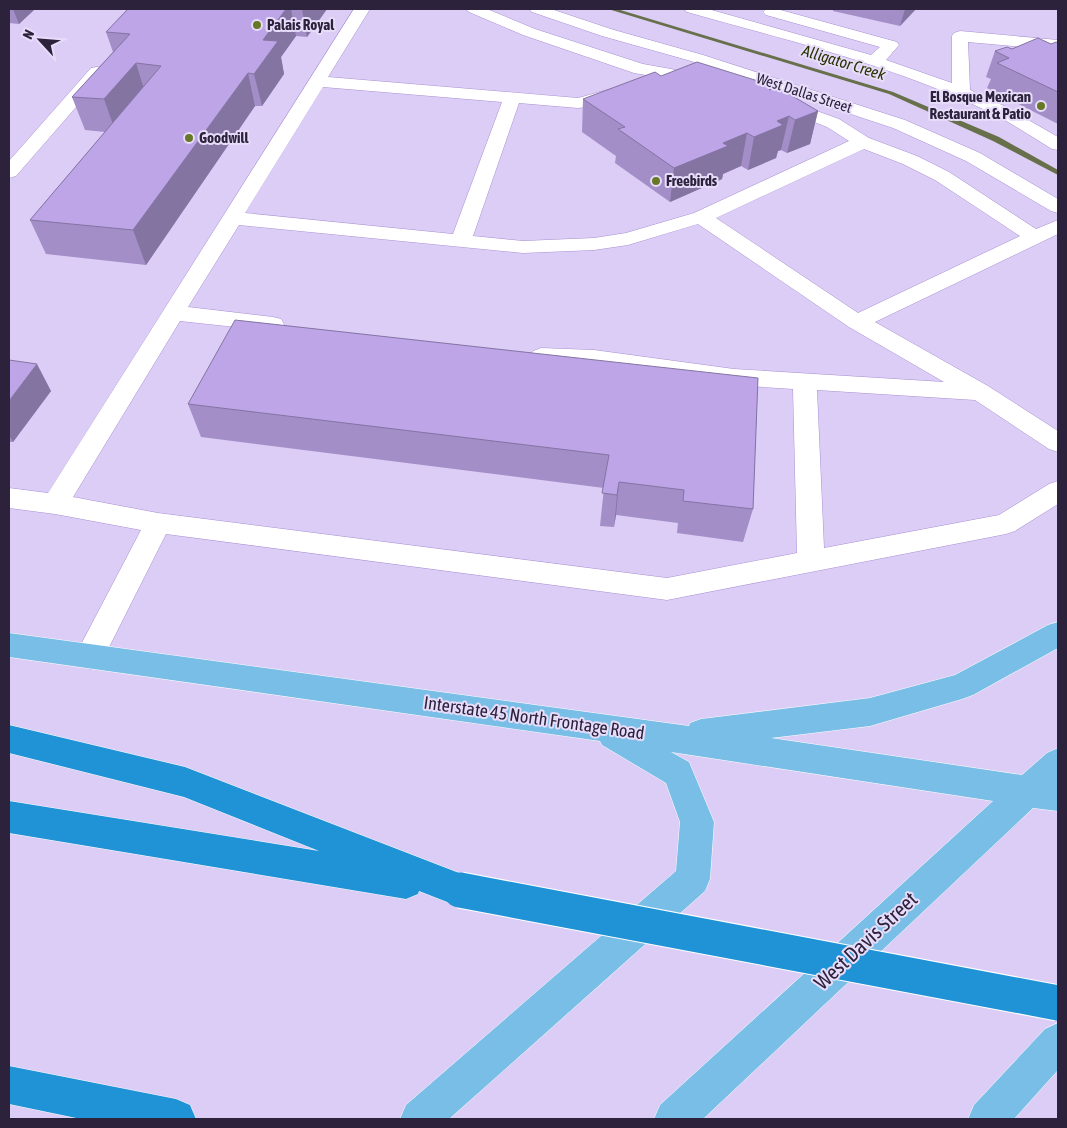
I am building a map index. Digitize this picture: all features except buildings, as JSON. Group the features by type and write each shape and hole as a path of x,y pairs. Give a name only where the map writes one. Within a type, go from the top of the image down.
{"highway":[{"path":"9,739 185,782 460,890"},
{"path":"9,817 460,890 1058,1003"},
{"path":"9,1085 176,1119"}],"main road":[{"path":"667,737 870,712 962,686 1058,634"},
{"name":"Interstate 45 North Frontage Road","path":"9,645 601,727 1043,793"},
{"path":"420,1119 693,879 697,822 678,773 601,727"},
{"name":"West Davis Street","path":"674,1119 1043,793 1058,763"},
{"path":"988,1119 1058,1042"}],"street":[{"path":"55,504 362,9"},
{"path":"474,9 547,38 640,70 671,74 718,87"},
{"name":"West Dallas Street","path":"537,9 608,33 697,58 900,124 973,157 1058,207"},
{"path":"692,9 711,11 753,26 874,62 961,93 990,106 1058,145"},
{"path":"753,26 772,10 891,45 874,62"},
{"path":"961,93 960,36 1058,45"},
{"path":"317,82 578,103 588,102 671,74 697,58"},
{"path":"9,172 106,61"},
{"path":"461,241 512,99"},
{"path":"784,105 812,113 864,142 910,160 942,176 1034,237"},
{"path":"233,218 523,247 579,245 628,239 701,217 864,142"},
{"path":"701,217 857,322 980,392 1058,443"},
{"path":"857,322 1058,226"},
{"path":"175,313 293,327"},
{"path":"519,354 558,358 594,358 734,377 980,392"},
{"path":"805,382 812,561"},
{"path":"9,498 55,504 158,523 667,589 1006,524 1058,491"},
{"path":"90,656 158,523"}],"waterway":[{"name":"Alligator Creek","path":"611,9 891,93 996,139 1058,173"}],"place":[{"name":"Palais Royal","path":"257,25"},
{"name":"El Bosque Mexican Restaurant & Patio","path":"1041,106"},
{"name":"Goodwill","path":"189,138"},
{"name":"Freebirds","path":"656,181"}]}
